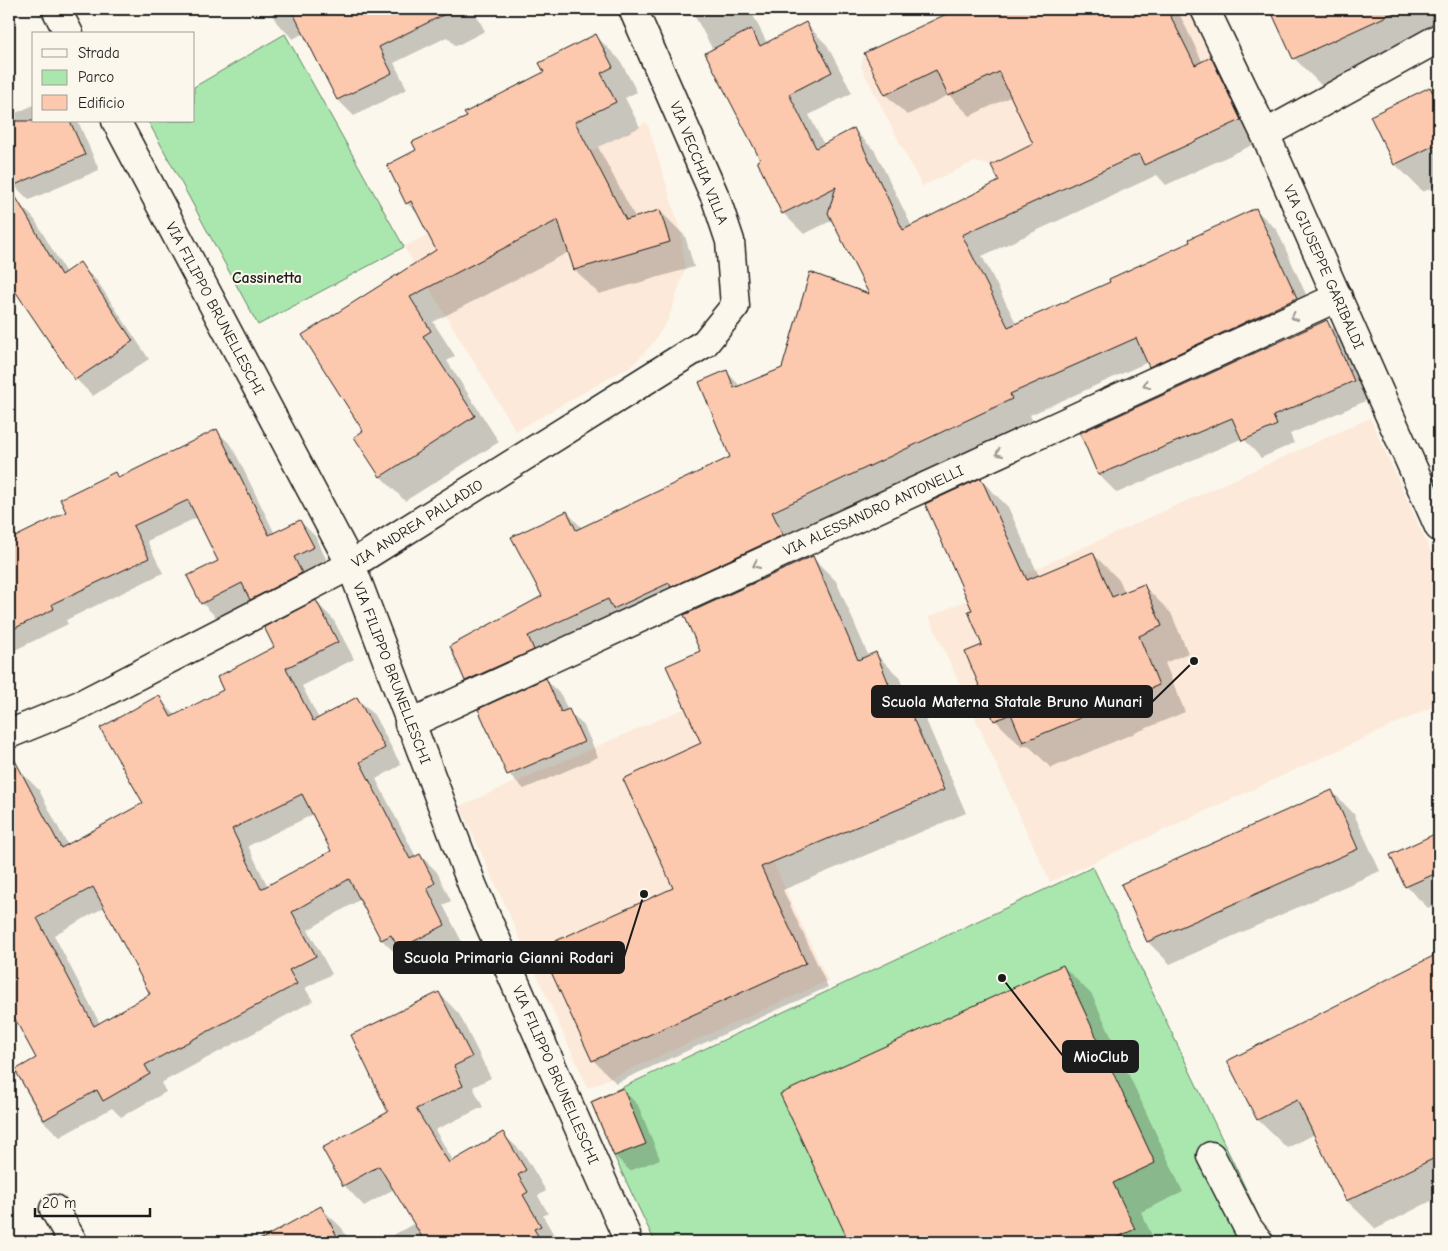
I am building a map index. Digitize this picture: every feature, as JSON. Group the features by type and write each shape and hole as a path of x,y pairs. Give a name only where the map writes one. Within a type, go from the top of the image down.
{"street":[{"path":"56,9 68,32"},
{"name":"VIA VECCHIA VILLA","path":"633,9 716,198 730,242 735,306 705,343"},
{"name":"VIA GIUSEPPE GARIBALDI","path":"1205,9 1265,134 1439,527"},
{"path":"1265,134 1439,38"},
{"name":"VIA FILIPPO BRUNELLESCHI","path":"117,122 352,565 410,724 473,887 626,1235 625,1242"},
{"name":"VIA ALESSANDRO ANTONELLI","path":"410,724 1338,297"},
{"name":"VIA ANDREA PALLADIO","path":"9,734 80,705 352,565 705,343"},
{"path":"1211,1156 1248,1228 1259,1242"},
{"path":"54,1209 73,1242"}],"shaded area":[{"path":"957,9 1190,9 1213,56 991,165 974,162 922,186 861,67 864,53"},
{"path":"647,122 681,233 685,270 668,320 652,344 634,364 516,431 404,247"},
{"path":"1370,418 1439,570 1439,704 1050,882 929,617"},
{"path":"699,702 828,981 588,1088 460,806"}],"green space":[{"path":"285,34 404,247 258,325 149,122 195,122 195,86"},
{"path":"1093,867 1271,1242 655,1242 614,1156 591,1102"}],"building":[{"path":"291,9 455,9 379,47 392,73 337,100"},
{"path":"957,9 1167,9 1195,65 1211,57 1241,120 1144,165 1139,154 962,235 1008,327 1110,282 1109,279 1190,242 1189,239 1256,208 1297,298 1149,367 1136,338 1010,394 1012,399 772,512 783,535 671,587 669,583 613,609 608,599 528,636 534,650 465,681 450,646 542,596 511,537 567,511 576,530 730,457 699,382 727,370 734,388 782,368 810,272 869,294 828,213 836,187 782,214 757,161 760,159 705,53 751,29 760,46 806,22 832,72 789,94 816,148 854,128 903,230 999,181 991,165 1033,144 999,72 948,96 936,70 885,95 864,53"},
{"path":"1270,9 1402,9 1293,59"},
{"path":"596,34 613,67 601,73 616,102 575,122 626,220 660,210 670,242 574,270 558,220 410,297 431,331 423,336 475,416 380,477 354,437 363,431 302,335 436,250 411,201 406,204 387,165 416,150 412,142 467,117 464,113 544,72 539,63"},
{"path":"1430,87 1439,105 1439,143 1394,165 1370,116"},
{"path":"9,121 70,122 85,155 10,187 61,275 80,262 133,341 75,380 9,282"},
{"path":"1327,320 1354,381 1273,416 1277,425 1242,441 1232,418 1098,475 1080,433"},
{"path":"217,429 269,535 300,520 314,547 294,557 302,573 250,600 242,583 201,604 187,576 218,561 188,500 133,526 149,558 52,604 54,609 9,631 9,540 66,512 60,499 115,472 118,478"},
{"path":"981,478 1027,580 1093,552 1112,597 1144,584 1162,626 1139,636 1159,685 1023,742 1011,714 994,721 965,652 982,645 968,611 972,610 925,504"},
{"path":"813,556 858,660 876,652 892,692 900,688 944,790 761,867 806,963 592,1061 540,948 673,888 623,779 701,743 666,666 700,651 684,615"},
{"path":"316,600 338,642 286,668 313,721 357,697 385,748 360,762 410,859 420,854 435,883 427,888 445,925 399,949 391,935 381,940 349,879 292,912 316,956 289,970 297,984 145,1065 150,1074 103,1101 97,1090 44,1120 15,1070 36,1058 9,1008 9,749 61,848 143,803 100,728 159,695 171,717 223,690 217,677 274,647 264,627","holes":["302,794 331,851 261,889 232,829","93,887 150,994 94,1026 37,918"]},
{"path":"546,678 561,712 569,709 584,742 507,775 478,709"},
{"path":"1332,790 1358,849 1147,942 1121,884"},
{"path":"1439,832 1439,872 1405,887 1390,855"},
{"path":"1439,953 1439,1156 1346,1201 1297,1100 1257,1120 1227,1061"},
{"path":"1063,965 1155,1163 1113,1183 1135,1229 1107,1242 849,1242 780,1094"},
{"path":"439,992 472,1057 454,1066 463,1086 416,1109 449,1163 503,1132 526,1170 518,1175 528,1192 523,1195 541,1226 534,1229 542,1242 425,1242 379,1166 343,1186 322,1148 388,1112 351,1035"},
{"path":"623,1088 646,1144 614,1156 591,1102"},
{"path":"321,1206 340,1242 256,1242"}],"place":[{"name":"Scuola Materna Statale Bruno Munari","path":"1194,661"},
{"name":"Scuola Primaria Gianni Rodari","path":"644,894"},
{"name":"MioClub","path":"1002,978"}],"district":[{"name":"Cassinetta","path":"267,277"}]}
